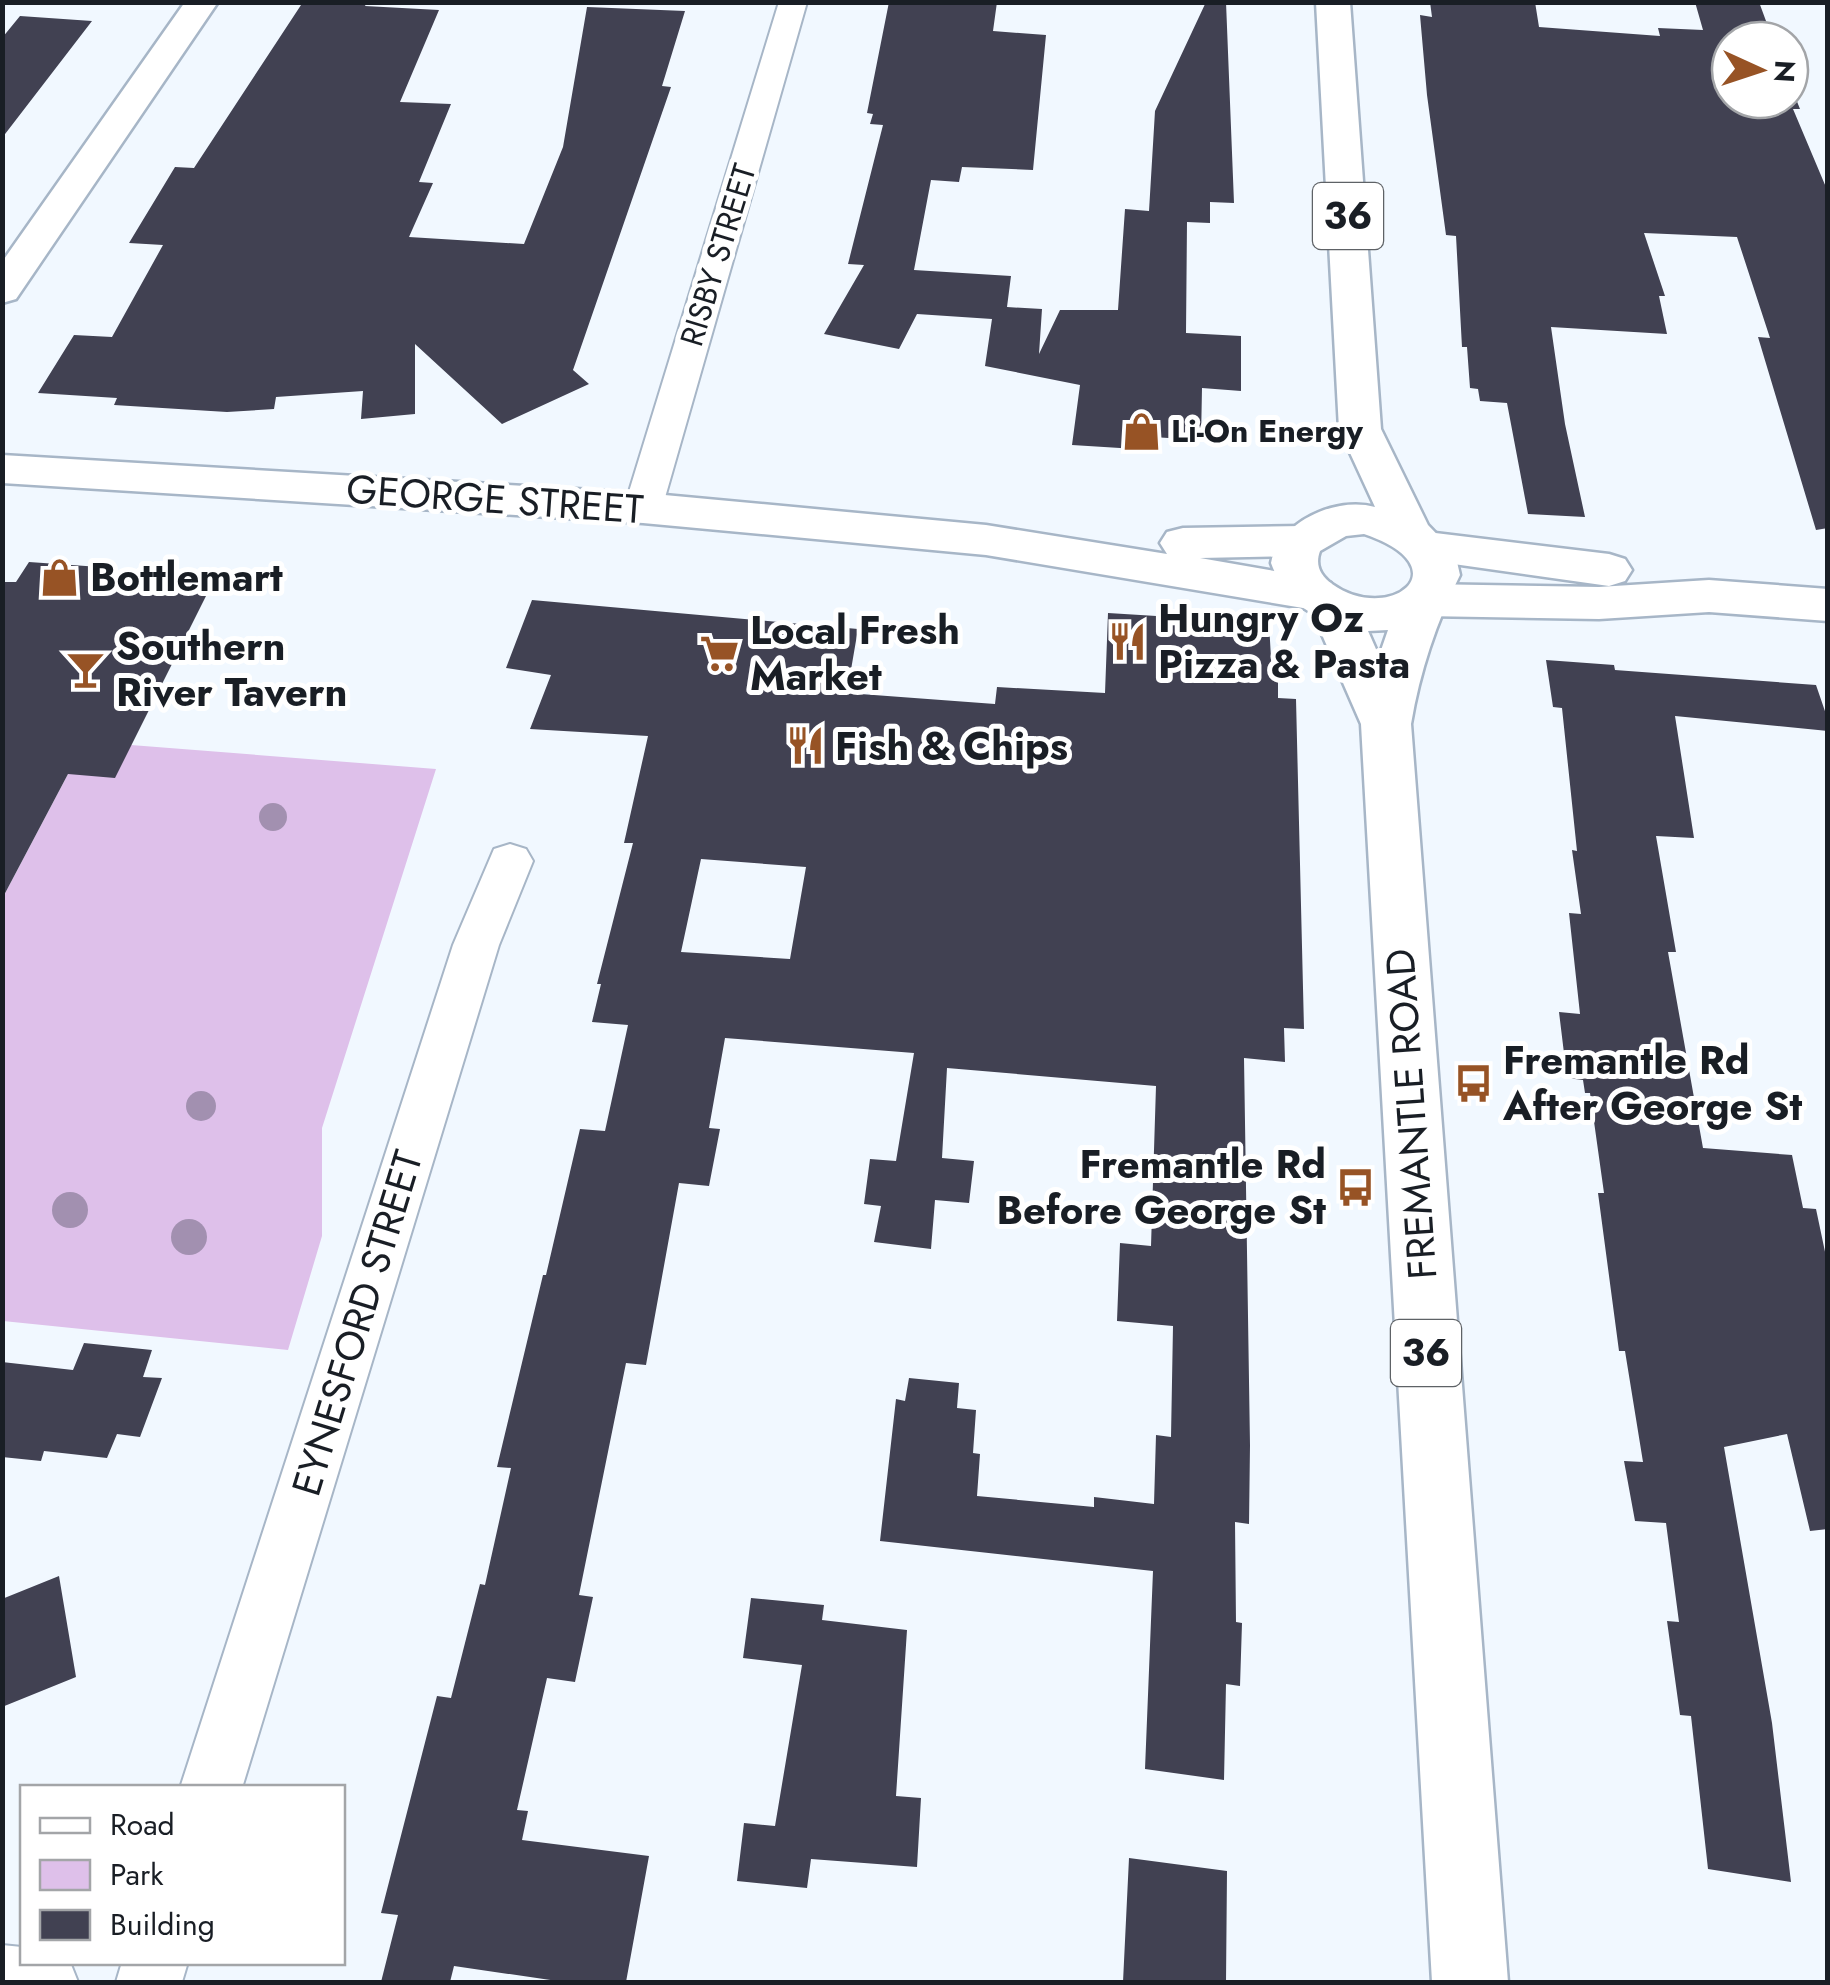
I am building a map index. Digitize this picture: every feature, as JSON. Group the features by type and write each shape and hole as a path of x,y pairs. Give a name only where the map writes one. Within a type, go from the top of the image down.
{"main road":[{"path":"2,292 202,2"},
{"name":"36","path":"1333,2 1360,430 1419,540"},
{"name":"36","path":"1313,534 1360,430"},
{"name":"GEORGE STREET","path":"2,468 643,508 986,540 1054,554 1240,579 1324,600"},
{"path":"1419,540 1437,562 1438,578 1432,593 1401,612 1379,615 1324,600 1296,565 1297,549 1313,534 1366,520 1419,540 1605,570 1709,596"},
{"name":"GEORGE STREET","path":"986,540 1056,535 1200,544 1313,534"},
{"path":"1422,602 1598,603 1709,596 1828,605"},
{"name":"FREMANTLE ROAD","path":"1324,600 1386,724"},
{"name":"FREMANTLE ROAD","path":"1422,602 1394,682 1386,724 1470,1982"}],"street":[{"name":"RISBY STREET","path":"643,508 793,2"},
{"name":"EYNESFORD STREET","path":"212,1785 476,945 510,861"},
{"path":"2,1978 45,1982"}],"green space":[{"path":"131,745 436,769 322,1128 322,1236 288,1350 3,1321 2,899 68,774"}],"building":[{"path":"303,2 367,2 365,6 439,10 400,102 451,104 419,182 433,183 409,237 524,244 563,147 587,7 685,11 662,86 671,87 573,370 589,384 502,424 415,344 415,414 361,419 363,391 276,397 274,409 227,412 114,405 117,398 38,393 74,335 112,337 163,245 129,243 175,167 194,168"},
{"path":"889,2 997,2 993,31 1046,35 1033,170 962,167 959,182 931,180 914,270 1011,276 1007,307 1042,309 1039,354 1060,310 1118,310 1125,209 1149,211 1155,111 1206,2 1226,2 1234,203 1210,202 1210,223 1187,222 1186,333 1241,336 1241,391 1202,388 1201,440 1136,436 1136,449 1072,445 1080,385 985,366 992,319 917,314 899,349 824,334 864,265 848,264 883,125 870,124 873,114 867,113"},
{"path":"1430,2 1535,2 1539,27 1660,36 1658,28 1703,30 1695,2 1759,2 1766,20 1710,20 1710,120 1798,120 1828,192 1828,528 1816,530 1758,337 1770,338 1737,237 1644,233 1665,296 1659,296 1667,334 1551,327 1565,424 1585,517 1528,514 1507,403 1480,401 1478,389 1470,388 1467,347 1462,347 1456,236 1446,235 1420,15 1432,17"},
{"path":"20,16 92,21 2,138 2,38"},
{"name":"Southern River Tavern","path":"29,562 114,568 105,584 208,592 115,778 68,774 2,899 2,582 16,582"},
{"path":"532,600 858,629 847,693 995,704 997,687 1105,693 1108,613 1269,623 1272,676 1278,676 1278,698 1296,699 1304,1029 1284,1028 1285,1062 1244,1058 1249,1524 1235,1522 1236,1622 1242,1623 1240,1686 1226,1684 1224,1780 1145,1769 1153,1571 880,1541 896,1399 905,1401 909,1378 959,1383 957,1408 976,1410 973,1453 980,1454 977,1496 1094,1507 1094,1497 1154,1504 1156,1435 1171,1437 1173,1326 1117,1321 1120,1243 1151,1246 1156,1086 947,1068 942,1158 974,1161 969,1203 935,1200 931,1249 874,1242 881,1206 864,1204 870,1159 896,1161 914,1053 725,1038 709,1128 720,1129 709,1186 679,1183 646,1365 626,1363 579,1595 593,1597 575,1682 547,1678 517,1810 528,1811 522,1840 649,1856 626,1982 564,1982 454,1966 450,1982 381,1982 398,1915 381,1913 437,1696 451,1698 480,1584 485,1585 511,1468 497,1467 580,1129 605,1131 628,1025 592,1022 601,984 597,984 633,843 624,843 648,736 530,729 551,675 506,668","holes":["701,859 806,867 790,959 681,952"]},
{"path":"1546,660 1614,665 1615,670 1816,685 1828,720 1828,731 1675,716 1694,838 1656,836 1676,952 1668,952 1703,1148 1792,1155 1803,1208 1816,1209 1828,1266 1828,1529 1810,1531 1787,1434 1724,1447 1772,1723 1791,1882 1708,1869 1691,1716 1680,1715 1667,1621 1679,1622 1666,1523 1635,1521 1624,1461 1643,1462 1625,1351 1619,1351 1598,1193 1604,1193 1590,1093 1585,1093 1583,1080 1567,1078 1559,1012 1580,1014 1569,913 1581,914 1572,850 1577,851 1562,708 1553,707"},
{"path":"84,1343 152,1350 143,1377 162,1378 140,1437 117,1434 107,1458 44,1451 41,1461 2,1457 2,1362 73,1370"},
{"path":"59,1576 76,1677 2,1707 2,1599"},
{"path":"751,1598 824,1605 822,1620 907,1630 896,1796 921,1798 917,1867 811,1859 807,1888 737,1881 744,1823 775,1826 802,1665 743,1658"},
{"path":"1129,1858 1227,1871 1226,1982 1123,1982"}],"place":[{"name":"Li-On Energy","path":"1141,431"},
{"name":"Bottlemart","path":"60,577"},
{"name":"Hungry Oz Pizza & Pasta","path":"1128,641"},
{"name":"Local Fresh Market","path":"720,653"},
{"name":"Southern River Tavern","path":"86,669"},
{"name":"Fish & Chips","path":"805,746"},
{"name":"Fremantle Rd After George St","path":"1473,1083"},
{"name":"Fremantle Rd Before George St","path":"1356,1187"}]}
